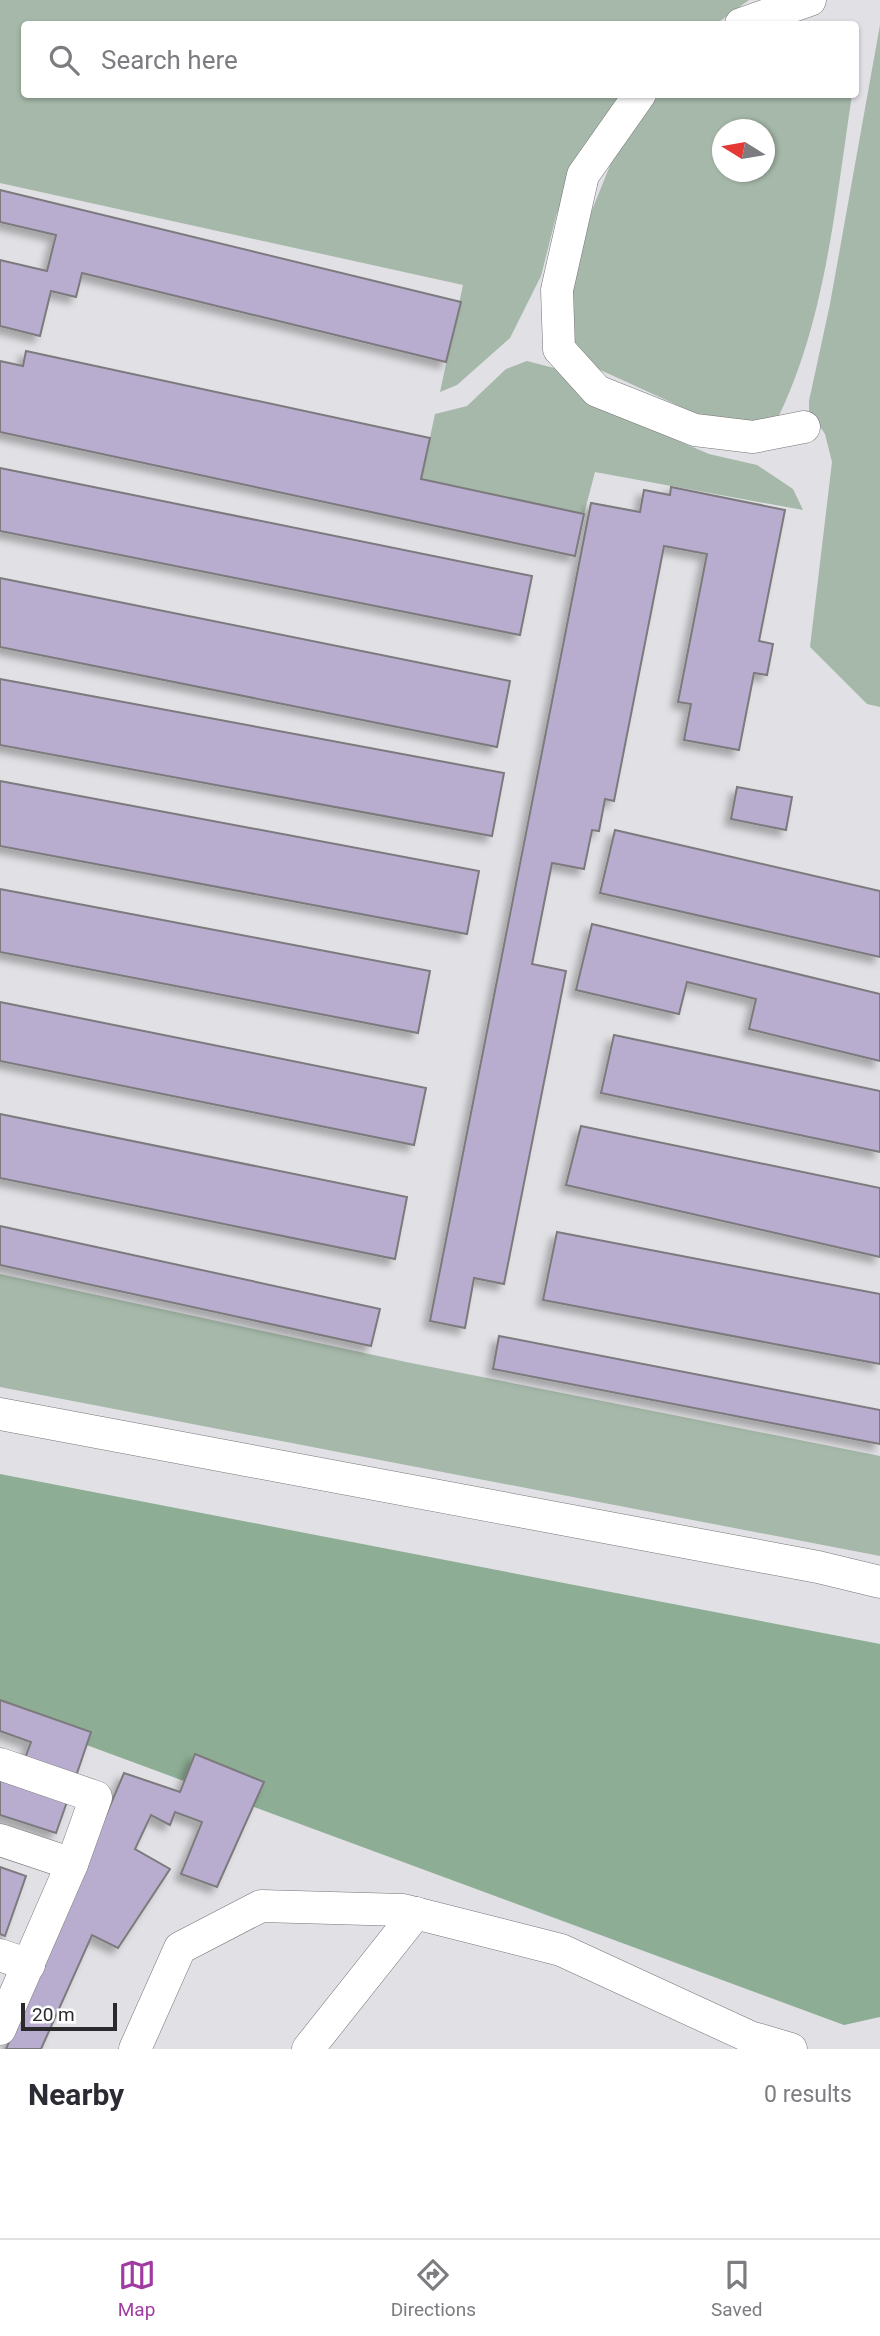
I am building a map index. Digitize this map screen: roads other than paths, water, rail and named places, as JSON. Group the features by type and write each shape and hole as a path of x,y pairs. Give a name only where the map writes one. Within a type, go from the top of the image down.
{"street":[{"path":"750,21 810,0"},
{"path":"637,98 583,175 556,290 559,349 597,391 695,430 753,438 804,428"},
{"path":"0,1414 818,1567 880,1582"},
{"path":"0,1764 96,1797 72,1864 15,1960 0,2029"},
{"path":"0,1840 72,1864"},
{"path":"135,2049 180,1948 261,1906 402,1910 561,1950 750,2037 791,2049"},
{"path":"308,2049 416,1913"}]}
